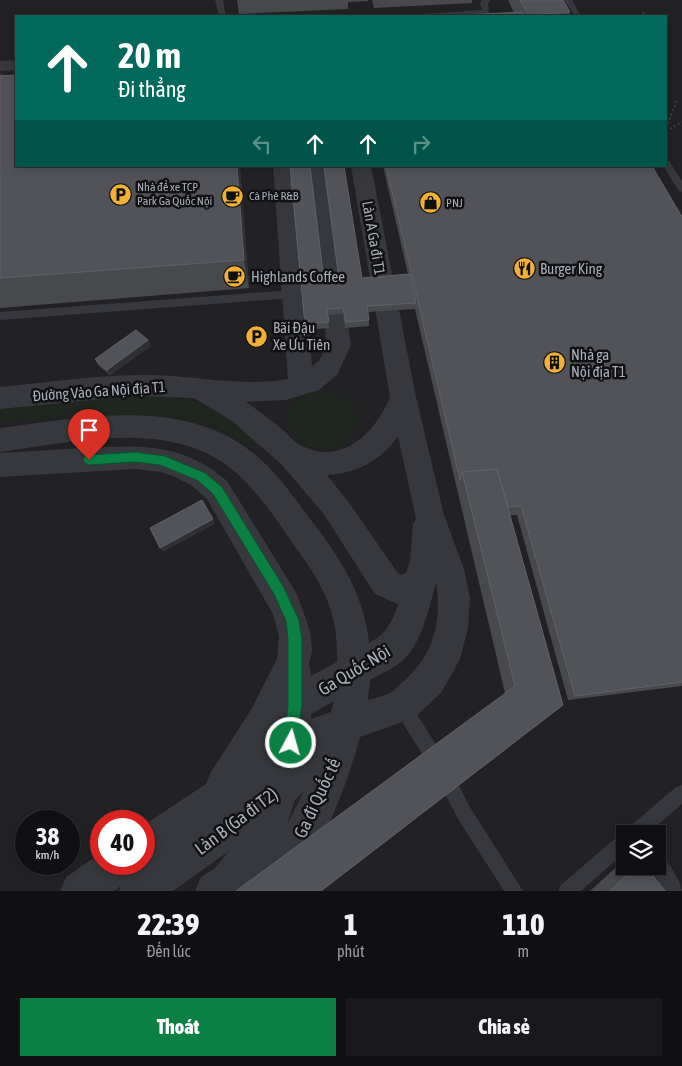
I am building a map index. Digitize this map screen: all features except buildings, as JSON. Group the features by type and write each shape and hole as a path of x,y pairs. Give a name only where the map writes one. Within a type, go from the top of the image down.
{"street":[{"path":"0,73 15,66"},
{"path":"283,167 301,385"},
{"path":"198,390 266,392 301,385 316,378 328,369 336,357 339,345 316,167"},
{"name":"Làn A Ga đi T1","path":"361,167 403,398 429,515"},
{"name":"Đường Vào Ga Nội địa T1","path":"0,398 150,385 198,390"},
{"path":"198,390 236,409 284,448 302,460 324,464 346,461 372,447 380,440 392,422 403,398"},
{"name":"Ga đi Quốc tế","path":"0,440 126,427 153,427 176,430 202,438 226,448 242,460 275,494 332,574 345,604 351,628 354,655 348,723 332,771 304,833 274,872 256,891"},
{"path":"284,448 334,505 386,583 398,590 413,588 422,576 425,565 429,515"},
{"path":"0,465 135,457 161,460 201,476 217,490 228,506 286,605 292,620 295,640 295,705 277,733 214,801 155,840"},
{"path":"277,733 402,706 429,681 443,659 452,628 454,598 449,569 429,515"},
{"name":"Ga Quốc Nội","path":"295,705 390,650 400,641 405,632 425,565"},
{"path":"215,891 229,882 262,842 286,774 277,733 278,695 294,657"},
{"name":"Làn B (Ga đi T2)","path":"139,891 220,835 277,792 348,723"},
{"path":"80,891 104,875"}],"lane":[{"path":"219,0 223,15"},
{"path":"438,15 486,12 484,4 486,0"},
{"path":"568,0 577,15"},
{"path":"0,73 8,80 0,106"},
{"path":"667,165 682,189"},
{"path":"0,316 294,294"},
{"path":"402,706 440,766 464,813 514,891"},
{"path":"645,825 682,793"},
{"path":"567,891 616,850"},
{"path":"665,875 674,891"}],"path":[{"path":"667,127 677,100"},
{"path":"667,130 682,122"},
{"path":"240,276 248,275"}],"shaded area":[{"path":"0,0 682,0 682,891 0,891"},
{"path":"318,391 335,393 345,398 349,401 356,414 356,425 352,434 335,447 319,449 305,444 294,435 288,423 289,411 298,399"},
{"path":"132,395 169,397 205,405 234,421 254,439 254,443 248,444 216,426 183,418 161,416 60,418 0,422 0,408"}],"place":[{"name":"Nhà để xe TCP Park Ga Quốc Nội","path":"121,194"},
{"name":"Cà Phê R&B","path":"233,196"},
{"name":"PNJ","path":"430,203"},
{"name":"Burger King","path":"524,268"},
{"name":"Highlands Coffee","path":"235,276"},
{"name":"Bãi Đậu Xe Ưu Tiên","path":"257,336"},
{"name":"Nhà ga Nội địa T1","path":"555,363"}],"route":[{"path":"89,460 135,457 161,460 201,476 217,490 278,590 292,620 295,640 295,705 291,743"}]}
